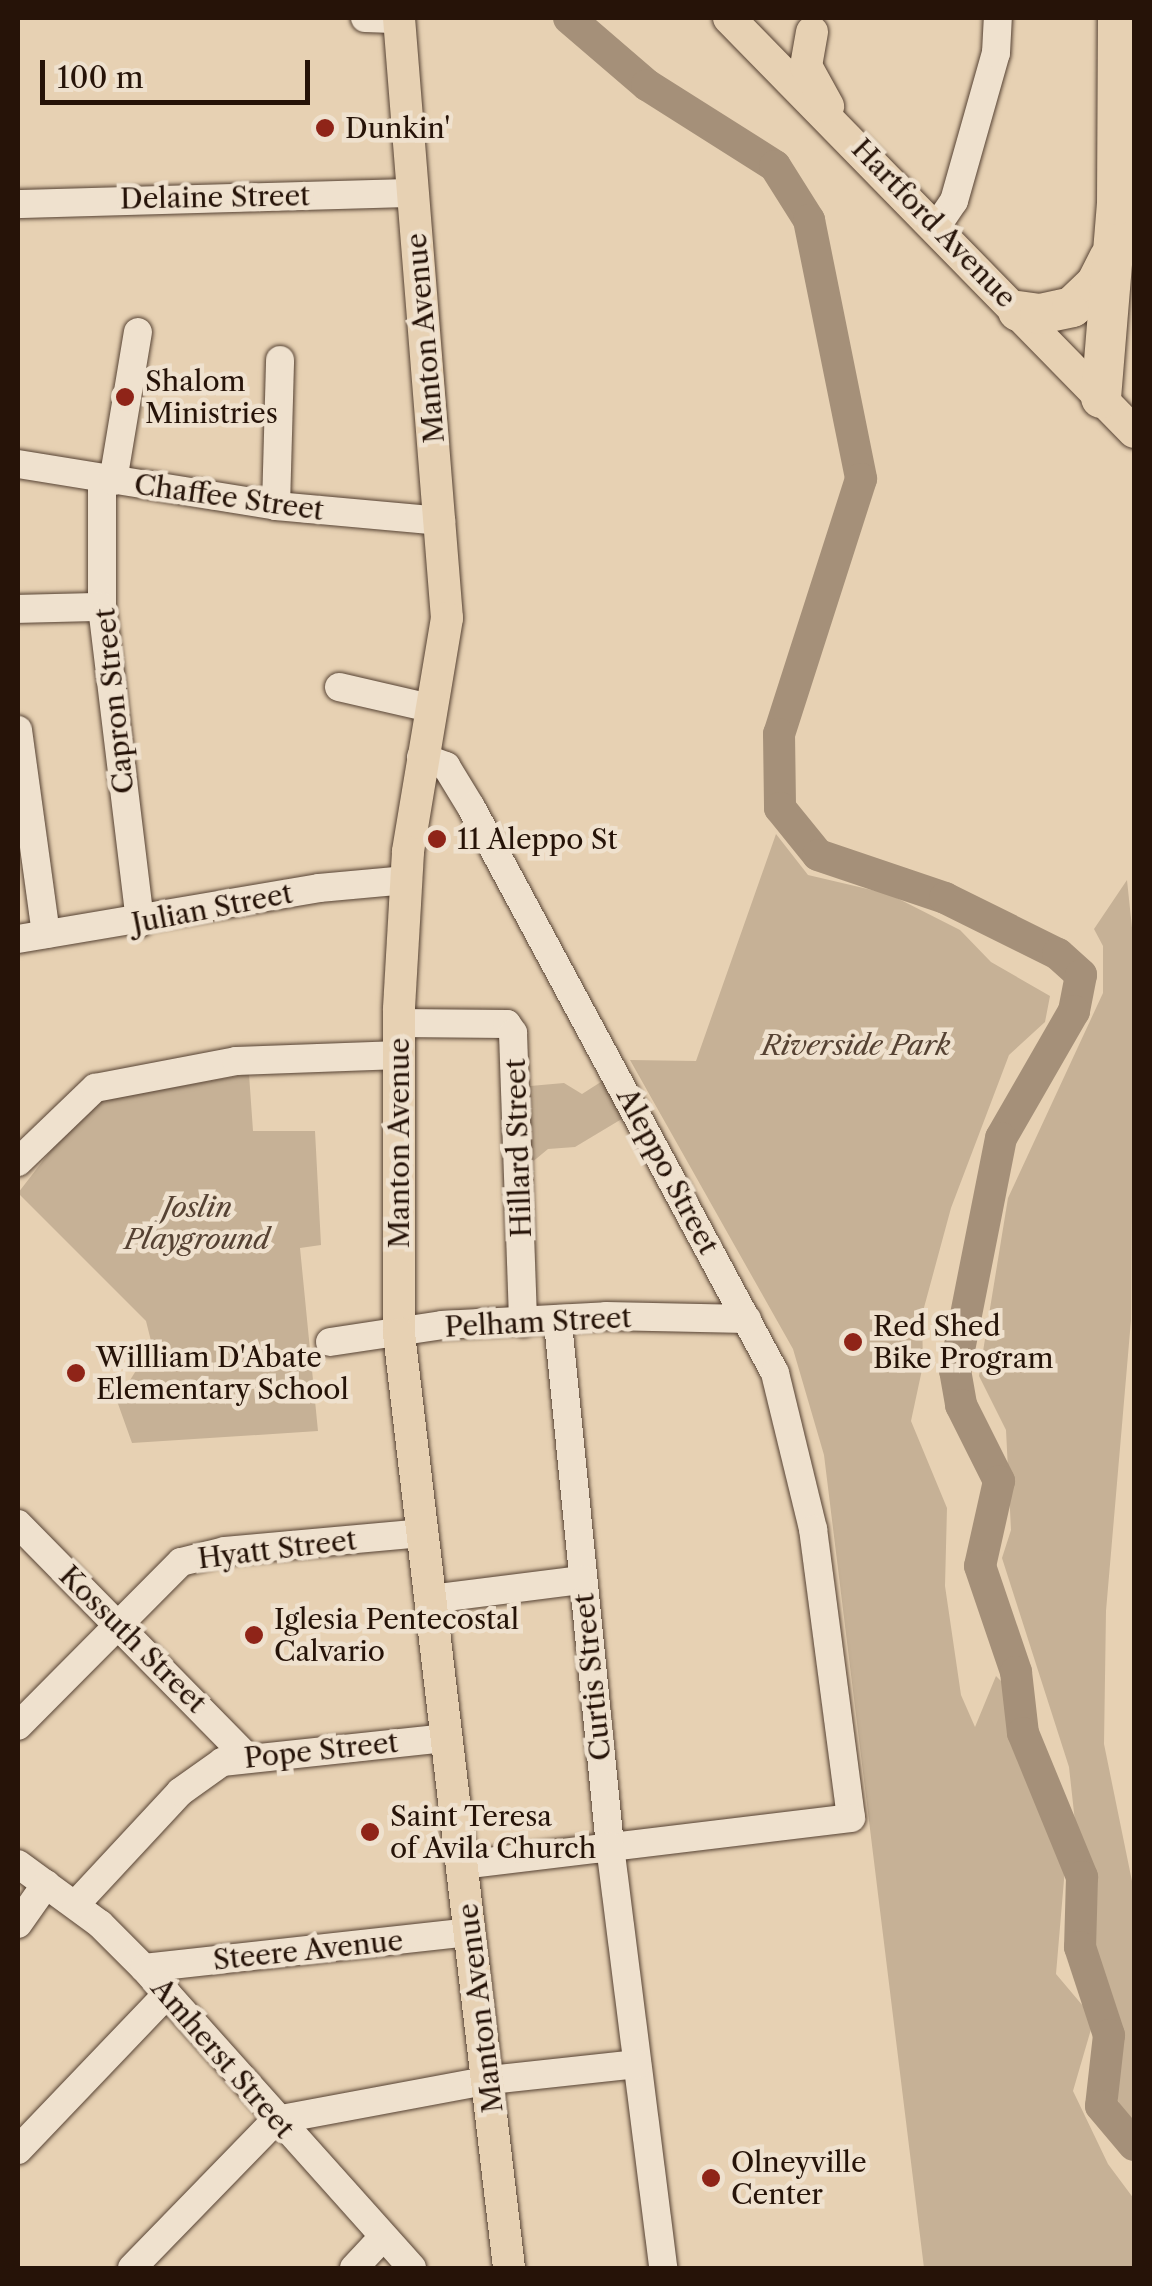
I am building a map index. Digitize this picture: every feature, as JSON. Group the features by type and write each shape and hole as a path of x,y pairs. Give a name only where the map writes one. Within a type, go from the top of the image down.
{"highway":[{"path":"1102,398 1116,235 1118,18"},
{"path":"1018,311 1053,313 1081,301 1102,275 1116,235"}],"main road":[{"name":"Manton Avenue","path":"400,18 413,134 412,193 447,618 430,708 430,760 406,880 400,1039 399,1334 444,1738 490,2080 509,2268"},
{"name":"Hartford Avenue","path":"729,18 844,129 1134,432"},
{"path":"742,18 781,43 819,25"},
{"path":"819,25 808,72 844,129"}],"street":[{"path":"365,18 400,18"},
{"path":"937,226 954,201 996,53 998,18"},
{"name":"Delaine Street","path":"18,204 412,193"},
{"name":"Capron Street","path":"138,332 107,480 102,607 140,923"},
{"path":"276,506 280,360"},
{"name":"Chaffee Street","path":"18,464 276,506 441,521"},
{"path":"18,609 102,607"},
{"path":"339,686 430,708"},
{"path":"18,730 46,934"},
{"name":"Aleppo Street","path":"430,760 471,807 748,1319 786,1410 814,1529 851,1818 610,1846"},
{"name":"Julian Street","path":"18,939 140,923 319,888 406,880"},
{"name":"Hillard Street","path":"400,1039 507,1024 513,1032 523,1323"},
{"path":"18,1162 95,1088 236,1061 400,1039"},
{"name":"Pelham Street","path":"330,1342 606,1316 748,1319"},
{"name":"Curtis Street","path":"558,1323 610,1846 663,2268"},
{"name":"Kossuth Street","path":"18,1524 246,1756"},
{"name":"Hyatt Street","path":"18,1726 180,1562 196,1555 424,1533"},
{"path":"431,1599 582,1580"},
{"name":"Pope Street","path":"76,1904 180,1792 222,1762 246,1756 444,1738"},
{"path":"463,1865 610,1846"},
{"name":"Amherst Street","path":"18,1864 76,1904 144,1968 412,2268"},
{"path":"18,1924 46,1884"},
{"name":"Steere Avenue","path":"144,1968 471,1932"},
{"path":"18,2150 166,1994"},
{"path":"132,2268 276,2120 490,2080 636,2064"},
{"path":"354,2268 384,2236"}],"green space":[{"name":"Riverside Park","path":"776,834 808,875 889,894 960,930 991,962 1050,996 1045,1022 1009,1055 951,1208 922,1315 923,1365 911,1421 947,1508 945,1586 961,1695 975,1727 996,1676 1018,1698 1031,1732 1065,1868 1056,1974 1094,2019 1073,2091 1108,2164 1134,2199 1134,2268 924,2268 824,1455 793,1349 630,1060 696,1061"},
{"path":"1127,880 1134,947 1131,1320 1106,1611 1104,1744 1134,1891 1134,2150 1110,2076 1091,1968 1069,1767 1002,1558 1011,1530 1006,1430 979,1376 1008,1198 1103,993 1103,946 1094,929"},
{"path":"618,1071 640,1108 575,1147 548,1149 519,1173 519,1087 564,1083 582,1094"},
{"name":"Joslin Playground","path":"249,1074 253,1131 315,1131 321,1245 300,1248 318,1431 132,1443 117,1401 152,1345 146,1321 18,1193 79,1114 99,1101"}],"waterway":[{"path":"569,18 647,85 775,166 809,220 861,479 779,734 780,808 818,855 945,898 1058,954 1081,975 1074,1011 1001,1138 955,1370 961,1405 999,1481 980,1566 1016,1672 1023,1733 1082,1877 1080,1947 1109,2035 1101,2106 1134,2145"}],"place":[{"name":"Dunkin'","path":"325,128"},
{"name":"Shalom Ministries","path":"125,397"},
{"name":"11 Aleppo St","path":"437,839"},
{"name":"Red Shed Bike Program","path":"853,1342"},
{"name":"Willliam D'Abate Elementary School","path":"76,1373"},
{"name":"Iglesia Pentecostal Calvario","path":"254,1635"},
{"name":"Saint Teresa of Avila Church","path":"370,1832"},
{"name":"Olneyville Center","path":"711,2178"}]}
